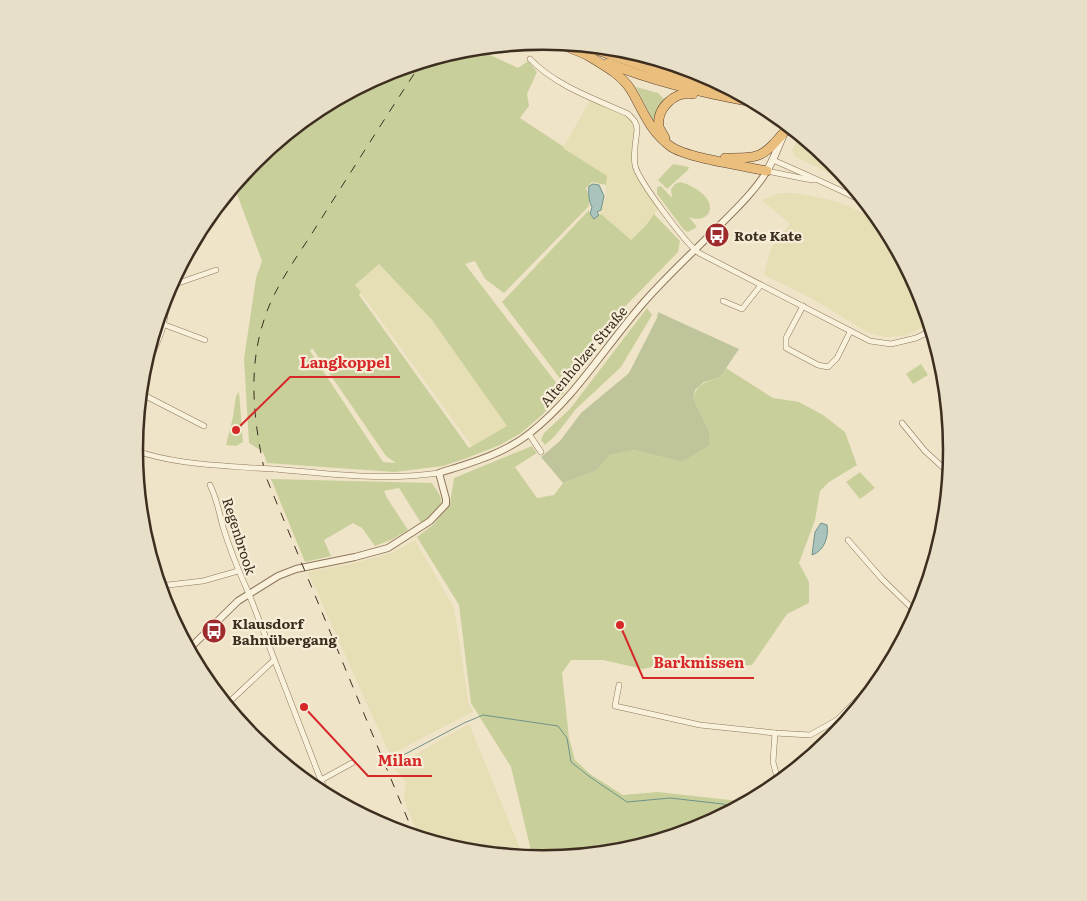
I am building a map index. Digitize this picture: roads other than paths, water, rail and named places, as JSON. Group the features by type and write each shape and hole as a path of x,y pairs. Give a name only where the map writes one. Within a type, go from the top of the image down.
{"highway":[{"path":"579,52 664,83 734,98"},
{"path":"587,55 616,73 631,89 653,130 670,146 683,152 767,171"},
{"path":"616,57 664,74 711,87"},
{"path":"670,146 659,128 659,119 662,109 678,95 688,93 736,100"},
{"path":"704,157 752,158 764,153 784,131"},
{"path":"752,158 760,162 767,171"}],"main road":[{"path":"767,171 785,132"}],"street":[{"path":"530,59 541,70 570,87 628,114 634,120 637,124 635,166 656,203 667,214 686,242 694,250 870,341 891,344 916,338 926,333"},
{"path":"773,160 807,174 854,197"},
{"path":"767,171 806,180 816,180"},
{"name":"Altenholzer Straße","path":"143,453 158,458 193,463 390,478 439,473 492,455 529,434 562,403 644,301 737,208 767,171"},
{"path":"180,283 216,270"},
{"path":"723,302 742,309 761,285"},
{"path":"803,306 786,338 786,348 818,365 828,367 837,358 850,332"},
{"path":"159,340 164,321"},
{"path":"164,325 205,340"},
{"path":"146,396 204,426"},
{"path":"902,422 924,451 943,468"},
{"path":"529,434 541,452"},
{"path":"193,644 218,619 248,594 278,576 296,569 388,548 413,533 430,521 446,504 439,473"},
{"name":"Regenbrook","path":"210,486 217,499 223,526 238,571 322,785"},
{"path":"848,540 882,579 912,608"},
{"path":"166,585 203,581 238,571"},
{"path":"231,700 274,660"},
{"path":"619,686 615,706 700,725 776,733 810,735 837,720 855,702"},
{"path":"776,733 773,762 777,776"},
{"path":"320,780 352,764"}],"water":[{"path":"593,184 599,185 604,196 601,210 597,212 599,215 594,219 590,214 592,207 589,200 589,186"},
{"path":"821,523 827,525 825,543 820,550 812,555 815,532"}],"waterway":[{"path":"394,760 483,715 558,726 567,738 571,762 627,802 670,798 728,806"}],"railway":[{"path":"412,829 266,477 258,438 254,378 255,359 264,320 280,284 416,71"}],"place":[{"name":"Rote Kate","path":"717,235"},
{"name":"Langkoppel","path":"236,430"},
{"name":"Barkmissen","path":"620,625"},
{"name":"Klausdorf Bahnübergang","path":"214,631"},
{"name":"Milan","path":"304,707"}]}
